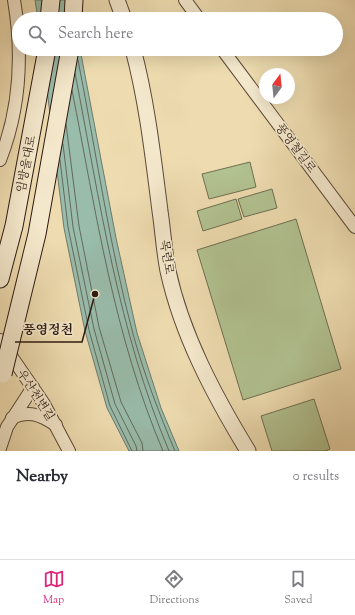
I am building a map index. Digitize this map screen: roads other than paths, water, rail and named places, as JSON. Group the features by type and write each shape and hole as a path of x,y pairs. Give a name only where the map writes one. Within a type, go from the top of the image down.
{"main road":[{"path":"50,12 51,0"},
{"path":"73,12 74,0"},
{"name":"임방울대로","path":"0,279 14,226 46,56"},
{"path":"1,379 37,234 69,56"}],"street":[{"path":"14,0 15,12"},
{"path":"117,0 121,12"},
{"path":"185,0 194,12"},
{"path":"0,160 14,113 18,90 18,56"},
{"name":"목련로","path":"135,56 141,81 151,140 168,270 176,301 198,359 223,410 248,451"},
{"name":"풍영철길로","path":"227,56 355,227"},
{"name":"우산천변길","path":"0,340 33,387 56,425 69,451"},
{"path":"0,448 7,427 33,387"},
{"path":"12,418 24,413 29,413 46,419 56,425"}],"water":[{"path":"35,0 70,0 73,12 37,12"},
{"path":"43,56 81,56 116,238 137,333 161,408 179,451 129,451 107,408 85,331 64,228"}],"place":[{"name":"풍영정천","path":"95,294"}]}
